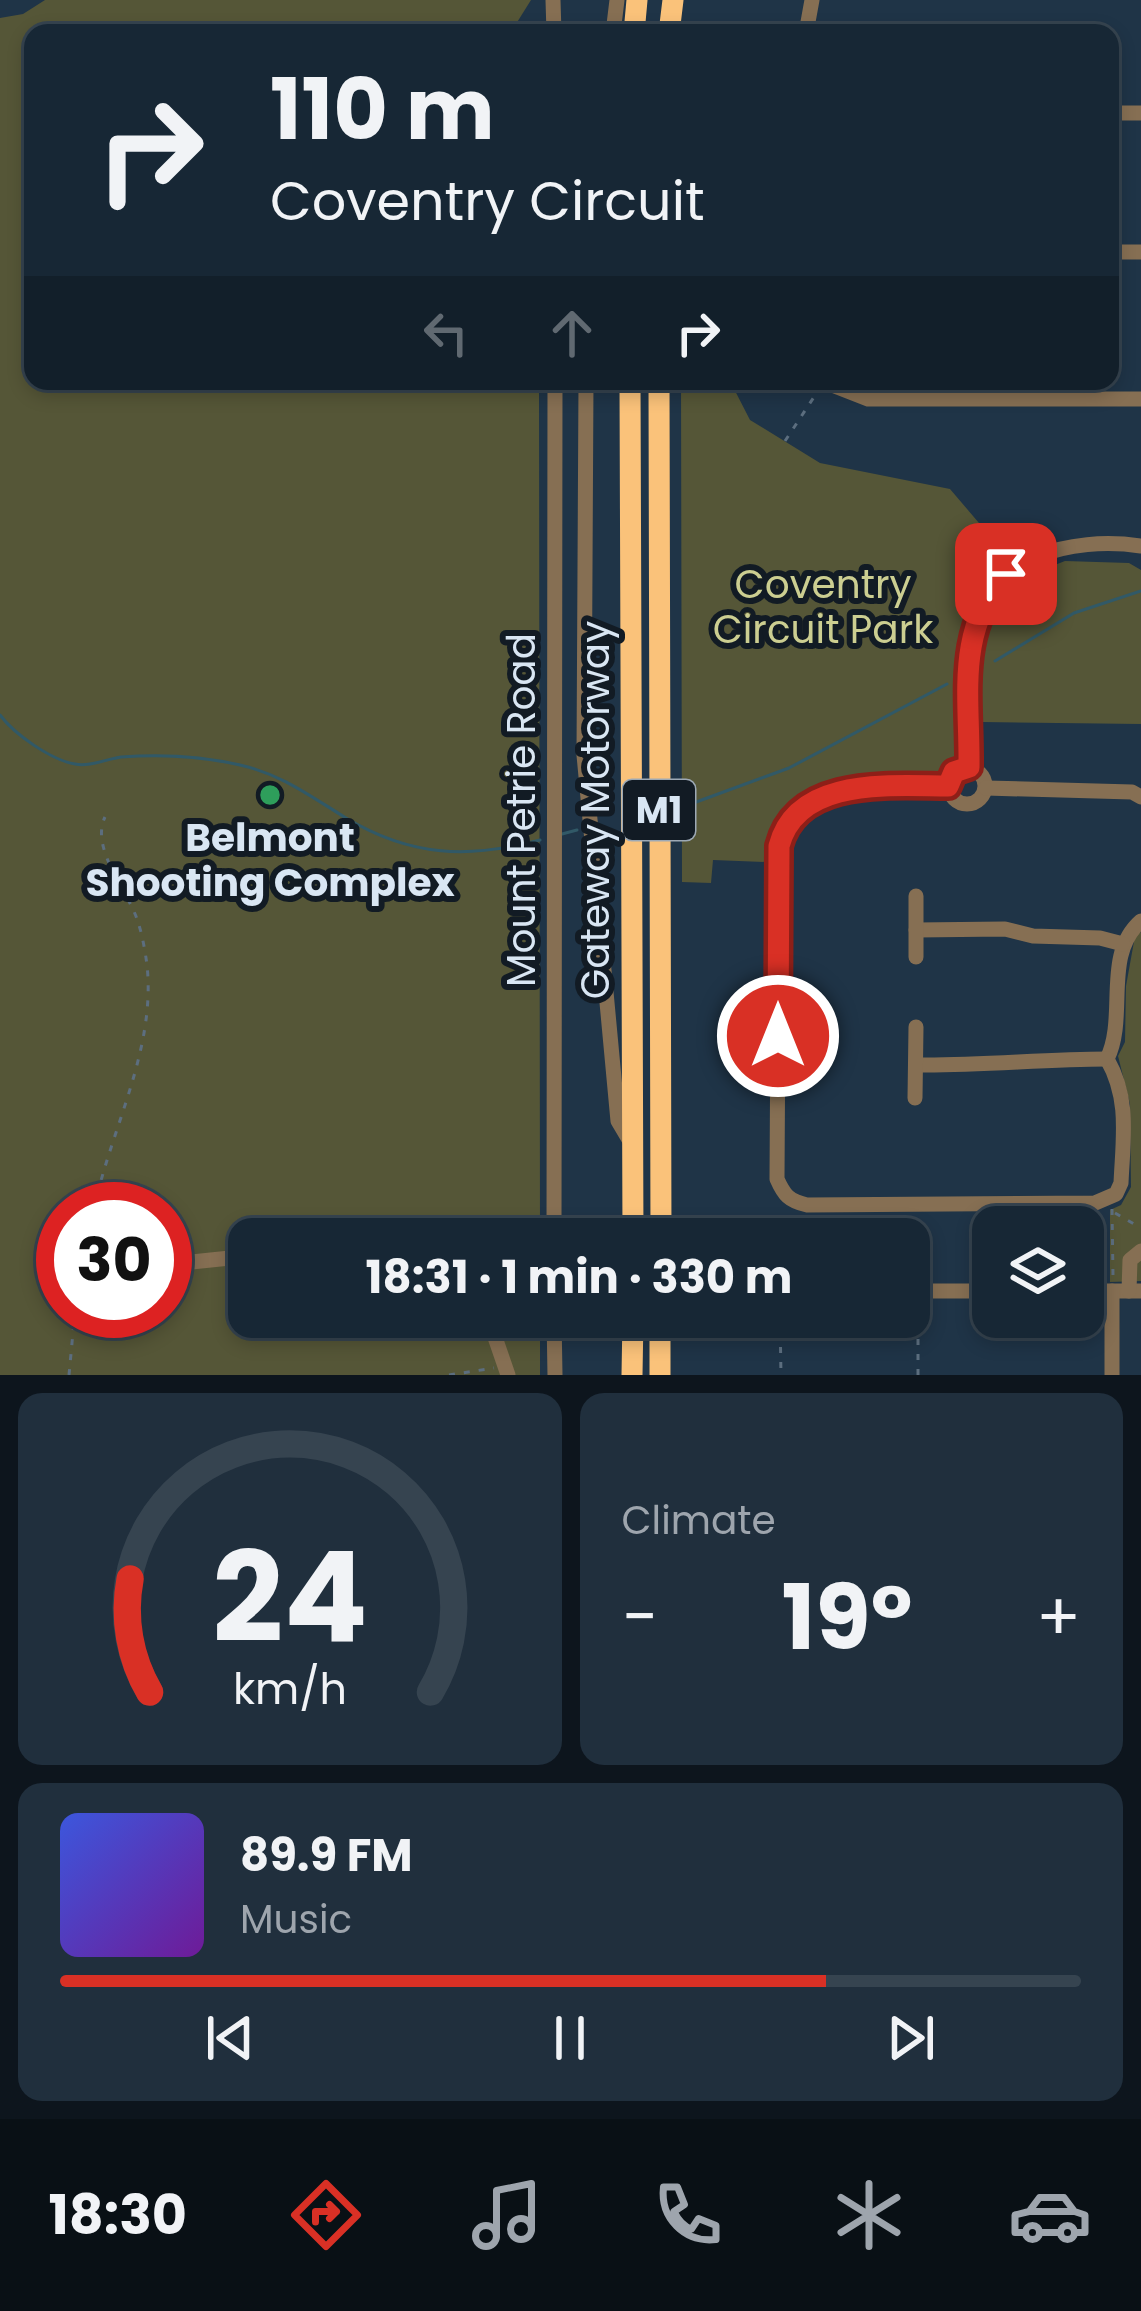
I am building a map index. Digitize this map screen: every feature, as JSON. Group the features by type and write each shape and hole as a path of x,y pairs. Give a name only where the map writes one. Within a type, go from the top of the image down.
{"highway":[{"name":"Gateway Motorway","path":"630,390 633,1218"},
{"name":"Gateway Motorway","path":"659,390 661,1218"},
{"path":"632,1375 633,1338"},
{"path":"660,1338 660,1375"}],"street":[{"name":"Mount Petrie Road","path":"554,390 554,1218"},
{"path":"586,390 584,755 618,1121 633,1146"},
{"path":"844,390 868,399 1141,398"},
{"path":"969,767 970,636 989,593 1028,558 1051,550 1102,544 1141,546"},
{"path":"969,767 982,774 986,788 979,800 966,804 954,799 948,786 954,772 969,767"},
{"path":"948,786 840,790 792,817 784,828 779,846 777,1179 783,1195 807,1205 1110,1206 1121,1183 1125,1109 1121,1084 1107,1058"},
{"path":"986,788 1132,792 1141,797"},
{"path":"916,896 916,957"},
{"path":"1107,1058 1115,1042 1123,944 1141,921"},
{"path":"916,930 1006,928 1034,936 1100,938 1123,944"},
{"path":"915,1097 916,1028"},
{"path":"916,1064 990,1066 1107,1058"},
{"path":"1112,1375 1130,1260 1141,1251"},
{"path":"192,1262 228,1258"},
{"path":"930,1294 972,1292"},
{"path":"495,1338 507,1371"},
{"path":"554,1338 555,1375"}],"path":[{"path":"785,441 817,390"},
{"path":"102,1182 146,1032 148,1001 147,963 137,917 100,836 105,817"},
{"path":"1110,1206 1141,1228"},
{"path":"1110,1206 1127,1291"},
{"path":"69,1375 72,1338"},
{"path":"781,1338 782,1375"},
{"path":"915,1338 917,1375"},
{"path":"449,1375 507,1371"}],"green space":[{"name":"Belmont Shooting Complex","path":"45,0 531,0 516,24 24,24 24,390 539,390 540,1218 228,1218 228,1338 540,1338 540,1375 0,1375 0,18 23,14"},
{"name":"Coventry Circuit Park","path":"681,390 735,390 750,420 820,463 950,489 1008,557 988,580 965,626 958,674 959,756 943,772 857,776 805,792 785,808 772,831 766,862 713,860 711,883 682,882"},
{"path":"1065,561 1129,563 1141,570 1141,724 982,722 984,642 998,604 1035,574"},
{"path":"1141,932 1141,1281 1110,1282 1110,1210 1121,1205 1131,1187 1130,1104 1118,1056 1125,1042 1126,986 1135,936"}],"waterway":[{"path":"995,661 1074,613 1141,591"},
{"path":"688,805 789,768 947,684"},
{"path":"0,715 34,745 75,764 166,756 255,769 370,831 417,847 465,852 540,840"},
{"path":"562,834 577,830"}],"place":[{"name":"Belmont Shooting Complex","path":"270,795"}],"route":[{"path":"778,1036 779,846 784,828 792,817 840,790 948,786 954,772 969,767 970,636 989,593 1006,574"}]}
